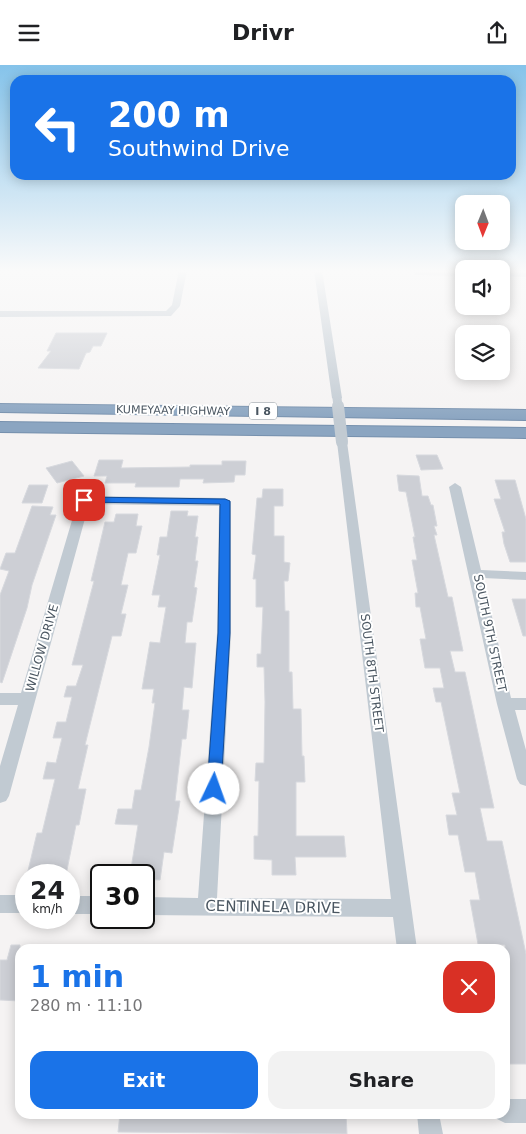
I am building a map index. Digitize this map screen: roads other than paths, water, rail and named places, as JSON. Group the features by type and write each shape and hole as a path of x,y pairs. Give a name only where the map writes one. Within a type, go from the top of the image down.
{"highway":[{"name":"KUMEYAAY HIGHWAY","path":"0,408 523,414"},
{"name":"KUMEYAAY HIGHWAY","path":"0,427 526,433"}],"street":[{"name":"SOUTH 8TH STREET","path":"325,320 406,944"},
{"name":"SOUTH 9TH STREET","path":"455,487 477,574 505,704 526,779"},
{"name":"WILLOW DRIVE","path":"0,795 84,500 225,501 224,633 207,906"},
{"path":"477,574 526,576"},
{"path":"0,699 27,699"},
{"path":"505,704 526,704"},
{"path":"0,904 15,905"},
{"name":"CENTINELA DRIVE","path":"155,906 402,908"},
{"path":"510,1111 526,1111"},
{"path":"429,1119 431,1134"}]}
